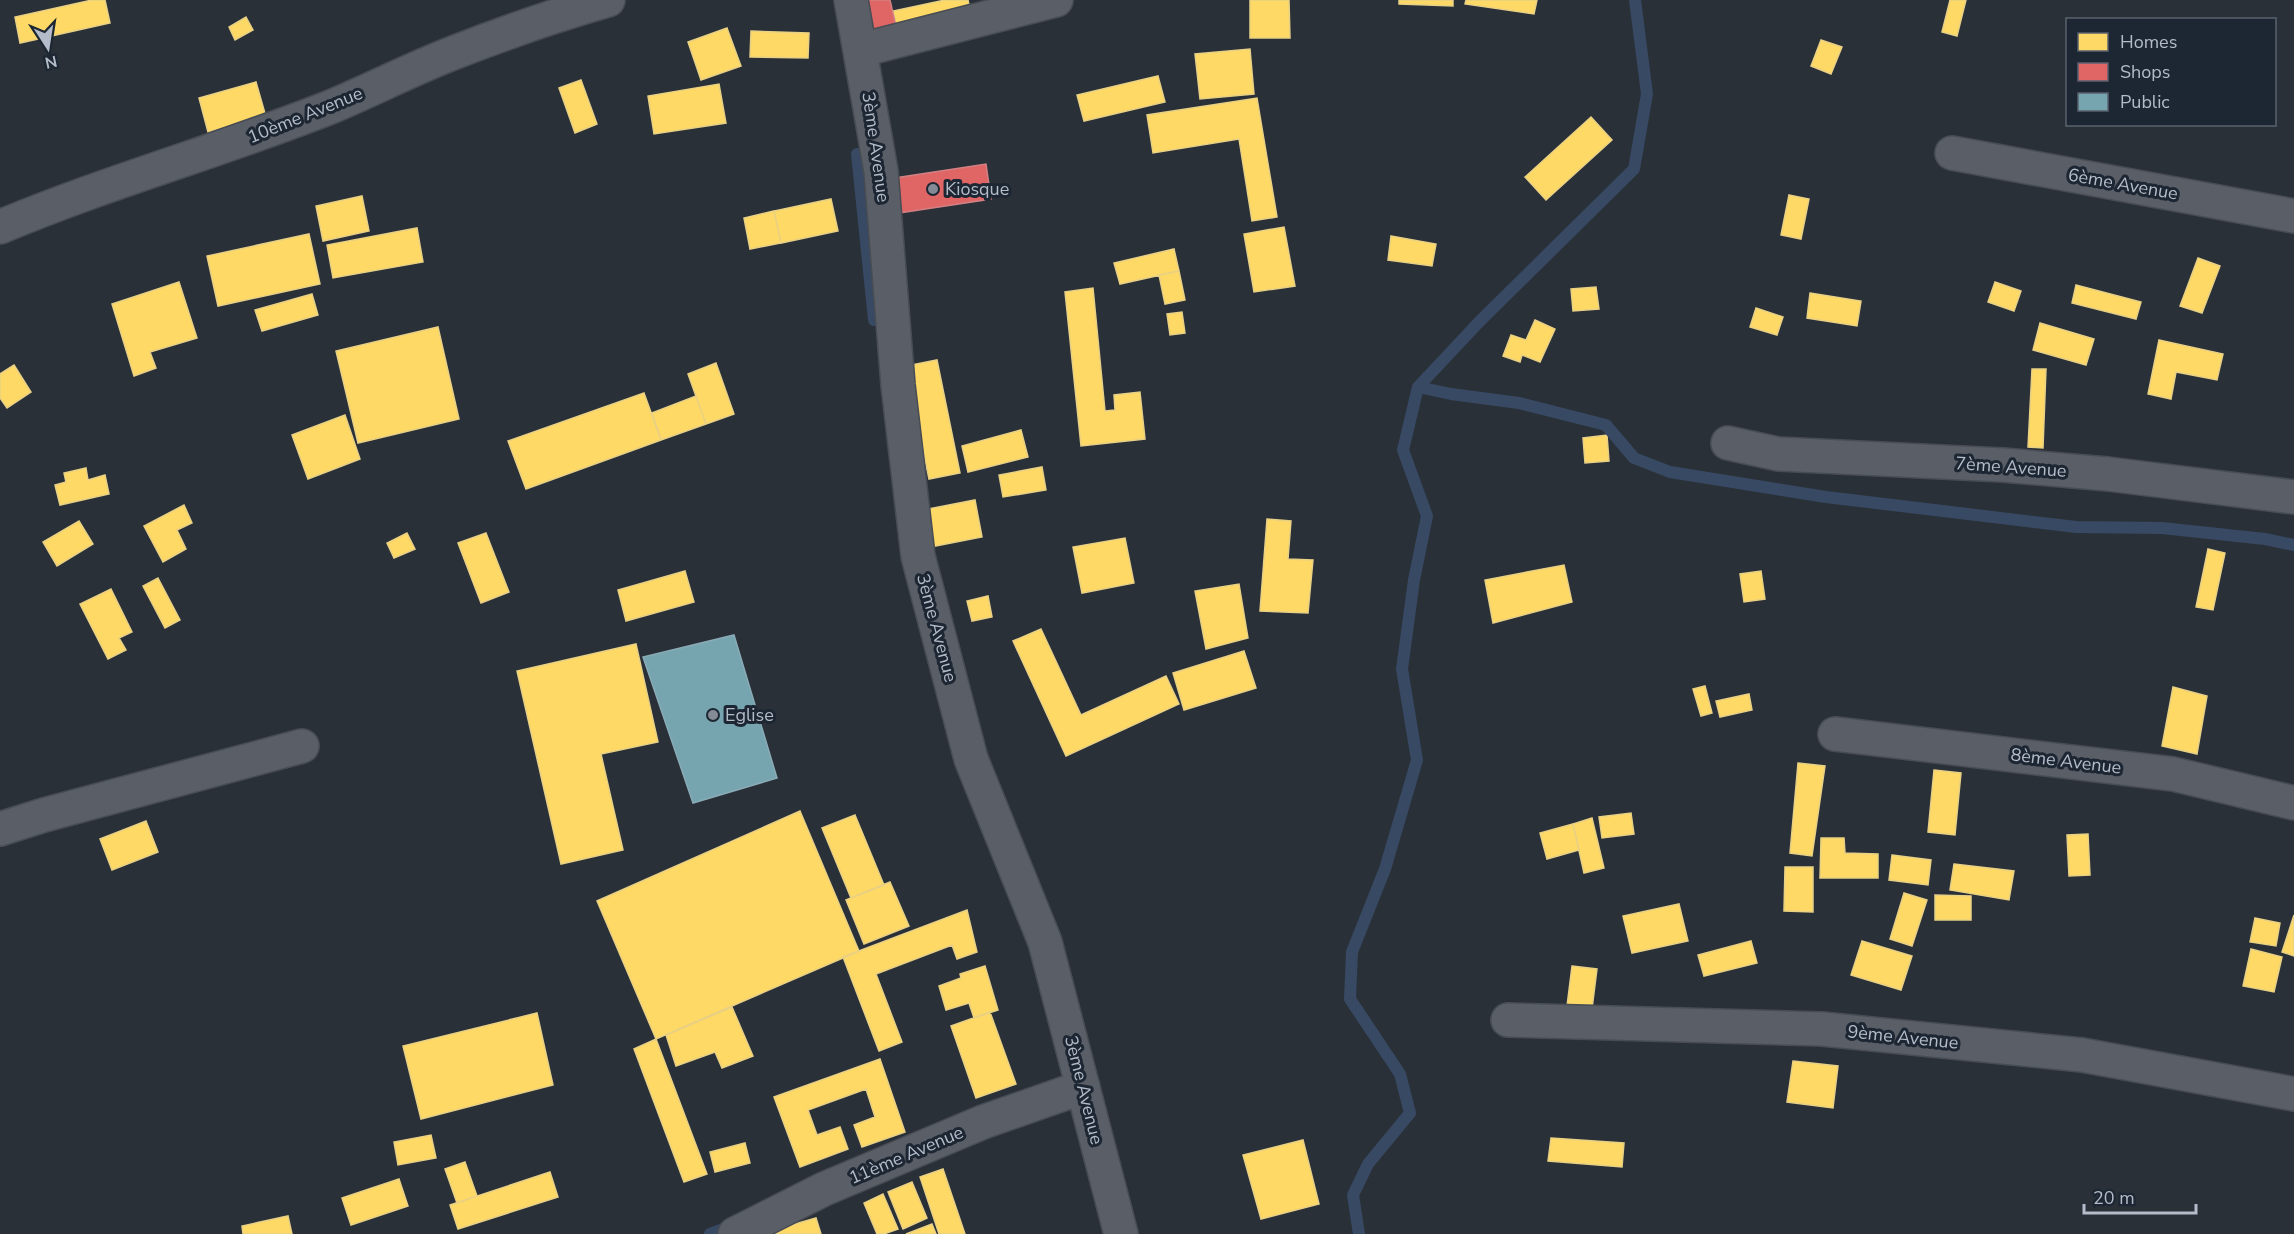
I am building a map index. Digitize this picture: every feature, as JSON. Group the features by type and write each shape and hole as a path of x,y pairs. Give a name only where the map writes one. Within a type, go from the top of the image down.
{"street":[{"name":"10ème Avenue","path":"0,227 120,180 204,154 334,105 453,52 608,0"},
{"name":"3ème Avenue","path":"851,0 881,171 898,385 918,556 971,759 1045,942 1120,1234"},
{"path":"861,50 1056,0"},
{"name":"6ème Avenue","path":"1952,153 2294,216"},
{"name":"7ème Avenue","path":"1728,443 1778,454 2014,466 2108,474 2294,497"},
{"name":"8ème Avenue","path":"1835,734 2173,774 2294,803"},
{"path":"0,829 44,815 302,746"},
{"name":"9ème Avenue","path":"1508,1020 1822,1029 2082,1055 2294,1094"},
{"name":"11ème Avenue","path":"735,1234 824,1189 983,1122 1083,1087"}],"building: Homes":[{"path":"92,0 105,0 110,23 20,43 15,17"},
{"path":"945,0 968,0 972,19 898,35 893,11"},
{"path":"1250,0 1289,0 1290,38 1250,38"},
{"path":"1399,0 1453,0 1453,6 1399,4"},
{"path":"1466,0 1537,0 1534,14 1465,4"},
{"path":"1950,0 1966,0 1957,36 1942,32"},
{"path":"246,17 253,30 235,40 229,27"},
{"path":"727,28 741,66 701,80 688,42"},
{"path":"751,31 809,33 808,58 750,57"},
{"path":"1821,40 1842,47 1831,74 1811,66"},
{"path":"1250,49 1254,94 1200,99 1195,54"},
{"path":"1158,76 1165,102 1084,121 1077,95"},
{"path":"581,80 597,124 575,133 559,88"},
{"path":"256,82 266,117 208,132 199,98"},
{"path":"719,84 726,123 654,134 648,96"},
{"path":"1257,98 1277,217 1252,221 1239,139 1153,153 1147,115"},
{"path":"1591,117 1612,140 1546,200 1525,177"},
{"path":"1789,195 1809,199 1801,239 1781,235"},
{"path":"362,196 369,231 323,241 316,206"},
{"path":"831,199 838,231 781,243 774,211"},
{"path":"774,211 781,243 750,249 744,218"},
{"path":"1284,227 1295,286 1254,292 1244,234"},
{"path":"417,228 423,262 333,278 327,245"},
{"path":"309,234 320,284 218,306 207,256"},
{"path":"1391,236 1436,244 1432,266 1388,260"},
{"path":"1174,249 1179,271 1120,284 1114,263"},
{"path":"2198,258 2220,266 2202,313 2180,306"},
{"path":"1179,271 1185,300 1165,304 1159,275"},
{"path":"179,282 197,338 150,352 156,368 134,376 112,304"},
{"path":"1995,282 2021,291 2014,311 1988,302"},
{"path":"2076,285 2141,302 2136,319 2072,303"},
{"path":"1596,287 1599,309 1573,311 1571,289"},
{"path":"1093,288 1105,411 1115,410 1114,395 1140,392 1145,439 1081,446 1065,292"},
{"path":"1810,293 1861,301 1857,326 1807,318"},
{"path":"312,294 318,315 262,331 255,310"},
{"path":"1756,308 1783,317 1777,335 1750,327"},
{"path":"1182,312 1185,333 1170,335 1167,314"},
{"path":"1535,320 1555,329 1540,362 1522,355 1520,362 1503,356 1511,335 1526,340"},
{"path":"2040,323 2094,339 2086,365 2033,350"},
{"path":"438,327 459,419 358,443 336,351"},
{"path":"2159,340 2223,354 2217,380 2176,372 2171,399 2148,394"},
{"path":"937,360 960,473 929,479 906,366"},
{"path":"716,363 734,414 706,424 688,374"},
{"path":"14,365 31,392 7,408 0,398 0,374"},
{"path":"2032,369 2046,369 2043,448 2028,447"},
{"path":"644,393 661,440 526,489 508,441"},
{"path":"696,396 706,424 661,440 652,413"},
{"path":"345,415 360,459 308,479 292,435"},
{"path":"1021,430 1028,457 968,472 962,446"},
{"path":"1607,435 1609,461 1585,463 1583,438"},
{"path":"1042,467 1046,490 1003,497 999,475"},
{"path":"86,468 88,480 105,475 109,494 60,505 55,485 66,482 64,473"},
{"path":"975,500 982,537 925,548 918,511"},
{"path":"184,505 192,523 177,530 186,549 163,562 144,526"},
{"path":"1267,519 1291,521 1288,559 1313,560 1308,613 1260,611"},
{"path":"79,521 93,544 57,566 43,542"},
{"path":"407,533 415,549 394,558 387,543"},
{"path":"486,533 509,592 481,603 458,543"},
{"path":"1125,538 1134,583 1082,593 1073,547"},
{"path":"2208,549 2225,553 2213,610 2196,607"},
{"path":"1564,565 1572,602 1493,623 1485,580"},
{"path":"685,571 694,602 626,621 618,590"},
{"path":"1761,571 1765,599 1744,602 1740,574"},
{"path":"158,578 180,620 165,628 143,586"},
{"path":"1239,584 1248,638 1206,649 1195,591"},
{"path":"111,589 132,632 119,638 126,650 108,659 80,604"},
{"path":"988,596 992,617 972,621 967,601"},
{"path":"1041,629 1081,715 1166,676 1179,704 1066,756 1013,641"},
{"path":"636,644 658,742 601,754 623,850 561,864 517,671"},
{"path":"1244,651 1256,688 1184,710 1173,673"},
{"path":"1705,686 1712,713 1701,716 1693,689"},
{"path":"2173,687 2207,696 2197,754 2162,746"},
{"path":"1749,694 1752,710 1720,717 1716,701"},
{"path":"1798,763 1825,766 1812,856 1790,853"},
{"path":"1934,770 1961,773 1955,835 1928,832"},
{"path":"800,811 859,951 656,1039 597,901"},
{"path":"1631,813 1634,834 1602,838 1599,817"},
{"path":"855,815 884,885 851,898 822,828"},
{"path":"1592,818 1604,868 1584,873 1573,824"},
{"path":"146,821 158,852 112,870 100,839"},
{"path":"1573,824 1579,850 1547,859 1540,833"},
{"path":"2088,834 2090,875 2069,876 2067,835"},
{"path":"1821,838 1844,838 1845,853 1878,854 1878,878 1820,878"},
{"path":"1892,855 1931,860 1928,885 1889,880"},
{"path":"1954,864 2014,871 2009,900 1950,890"},
{"path":"1785,867 1813,867 1813,912 1784,911"},
{"path":"890,882 909,926 864,944 846,900"},
{"path":"1904,893 1927,900 1912,946 1890,939"},
{"path":"1935,895 1971,896 1971,920 1935,920"},
{"path":"1679,904 1688,941 1632,953 1623,916"},
{"path":"967,910 977,952 957,959 952,945 876,974 902,1042 879,1051 843,957"},
{"path":"2294,915 2294,956 2282,952"},
{"path":"2255,918 2280,923 2276,946 2250,942"},
{"path":"1751,941 1757,963 1704,976 1698,955"},
{"path":"1862,941 1912,956 1901,990 1851,975"},
{"path":"2251,949 2282,957 2274,992 2243,986"},
{"path":"985,966 998,1010 974,1018 969,1003 946,1010 939,986 961,978 960,974"},
{"path":"1572,966 1597,969 1592,1009 1567,1006"},
{"path":"732,1007 753,1056 722,1068 715,1052 676,1066 666,1035"},
{"path":"990,1012 1016,1084 976,1098 951,1026"},
{"path":"537,1013 553,1085 421,1119 403,1046"},
{"path":"656,1039 707,1174 684,1182 634,1049"},
{"path":"880,1059 905,1132 862,1147 854,1125 875,1117 866,1089 808,1110 817,1135 840,1127 848,1149 800,1167 774,1097"},
{"path":"1793,1061 1838,1066 1833,1108 1787,1102"},
{"path":"431,1135 436,1158 398,1165 394,1142"},
{"path":"1551,1138 1624,1143 1622,1167 1548,1161"},
{"path":"1303,1140 1319,1204 1261,1219 1243,1155"},
{"path":"745,1143 750,1163 715,1172 710,1152"},
{"path":"465,1162 477,1196 457,1203 445,1169"},
{"path":"943,1169 965,1234 939,1234 920,1177"},
{"path":"550,1172 558,1197 458,1229 450,1205"},
{"path":"399,1179 408,1206 351,1225 342,1198"},
{"path":"912,1182 927,1218 903,1229 888,1192"},
{"path":"883,1194 898,1229 877,1234 864,1203"},
{"path":"288,1216 292,1234 243,1234 242,1226"},
{"path":"816,1218 821,1234 776,1234 774,1230"},
{"path":"932,1224 936,1234 906,1234"}],"building: Shops":[{"path":"861,0 890,0 898,35 871,42"},
{"path":"986,164 991,199 900,213 895,178"}],"building: Public":[{"path":"734,635 777,778 693,803 643,657"}],"waterway":[{"path":"1359,1234 1353,1195 1368,1164 1410,1113 1400,1074 1350,999 1352,952 1385,869 1417,760 1402,669 1414,580 1427,516 1403,450 1418,387 1479,322 1634,169 1647,94 1635,0"},
{"path":"857,154 874,320"},
{"path":"1418,387 1519,403 1606,425 1634,458 1670,472 1826,497 2076,527 2162,528 2265,539 2294,545"},
{"path":"710,1234 732,1226"}],"place":[{"name":"Kiosque","path":"933,189"},
{"name":"Eglise","path":"713,715"}]}
